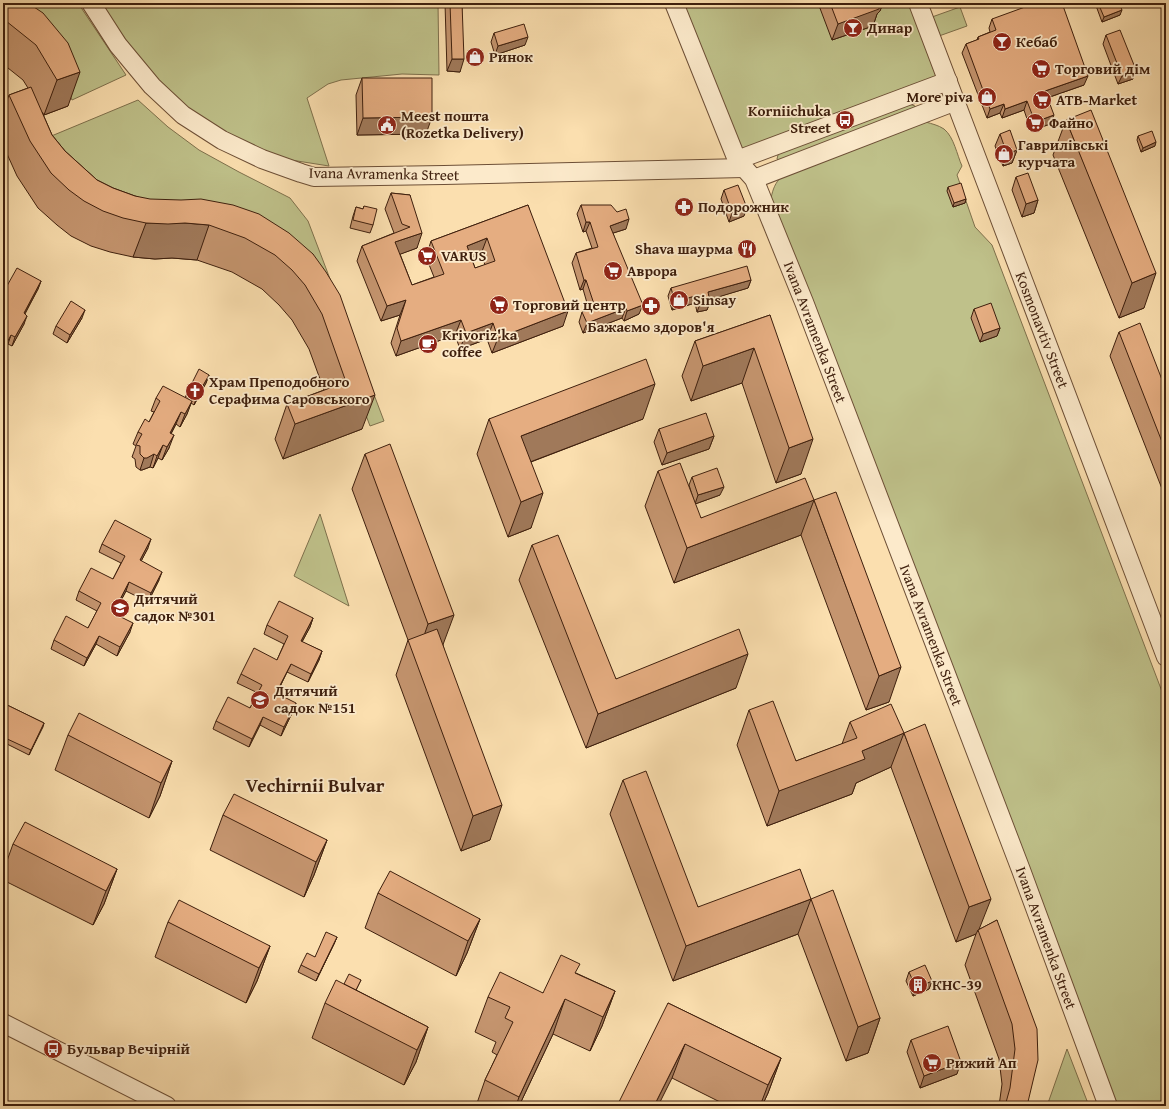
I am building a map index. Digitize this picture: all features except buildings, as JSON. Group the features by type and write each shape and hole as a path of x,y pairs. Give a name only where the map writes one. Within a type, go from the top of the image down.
{"street":[{"name":"Ivana Avramenka Street","path":"91,3 118,45 152,86 183,115 229,143 262,159 314,177 745,169"},
{"name":"Ivana Avramenka Street","path":"674,3 807,310 1010,840 1108,1106"},
{"name":"Kosmonavtiv Street","path":"918,3 1166,657"},
{"path":"745,169 948,81"},
{"path":"745,169 956,101"},
{"path":"3,1023 167,1106"}],"green space":[{"path":"3,3 78,3 126,75 72,100 60,74"},
{"path":"95,3 438,3 439,75 402,74 341,80 328,84 307,98 329,166 291,160 259,151 220,134 153,82"},
{"path":"674,3 918,3 948,81 737,160"},
{"path":"960,7 967,26 939,36 932,17"},
{"path":"138,100 168,127 199,150 290,198 308,221 384,421 370,426 331,322 164,223 37,142"},
{"path":"908,104 915,106 914,110 780,161 777,159 780,152"},
{"path":"926,122 944,129 955,146 962,166 957,175 975,227 992,245 1166,702 1166,1106 1114,1106 771,198 775,186 782,176"},
{"path":"320,514 349,606 294,576"},
{"path":"1067,1049 1089,1106 1047,1106"}],"place":[{"name":"Динар","path":"853,28"},
{"name":"Кебаб","path":"1002,42"},
{"name":"Ринок","path":"475,57"},
{"name":"Торговий дім","path":"1041,69"},
{"name":"More piva","path":"987,97"},
{"name":"ATB-Market","path":"1042,100"},
{"name":"Korniichuka Street","path":"845,120"},
{"name":"Файно","path":"1035,123"},
{"name":"Meest пошта (Rozetka Delivery)","path":"387,125"},
{"name":"Гаврилівські курчата","path":"1004,154"},
{"name":"Подорожник","path":"684,207"},
{"name":"Shava шаурма","path":"747,249"},
{"name":"VARUS","path":"427,256"},
{"name":"Аврора","path":"613,271"},
{"name":"Sinsay","path":"679,300"},
{"name":"Торговий центр","path":"499,305"},
{"name":"Бажаємо здоров'я","path":"651,306"},
{"name":"Krivoriz'ka coffee","path":"428,344"},
{"name":"Храм Преподобного Серафима Саровського","path":"195,391"},
{"name":"Дитячий садок №301","path":"120,608"},
{"name":"Дитячий садок №151","path":"260,700"},
{"name":"КНС-39","path":"918,985"},
{"name":"Бульвар Вечірній","path":"53,1049"},
{"name":"Рижий Ап","path":"932,1063"}],"district":[{"name":"Vechirnii Bulvar","path":"315,785"}]}
